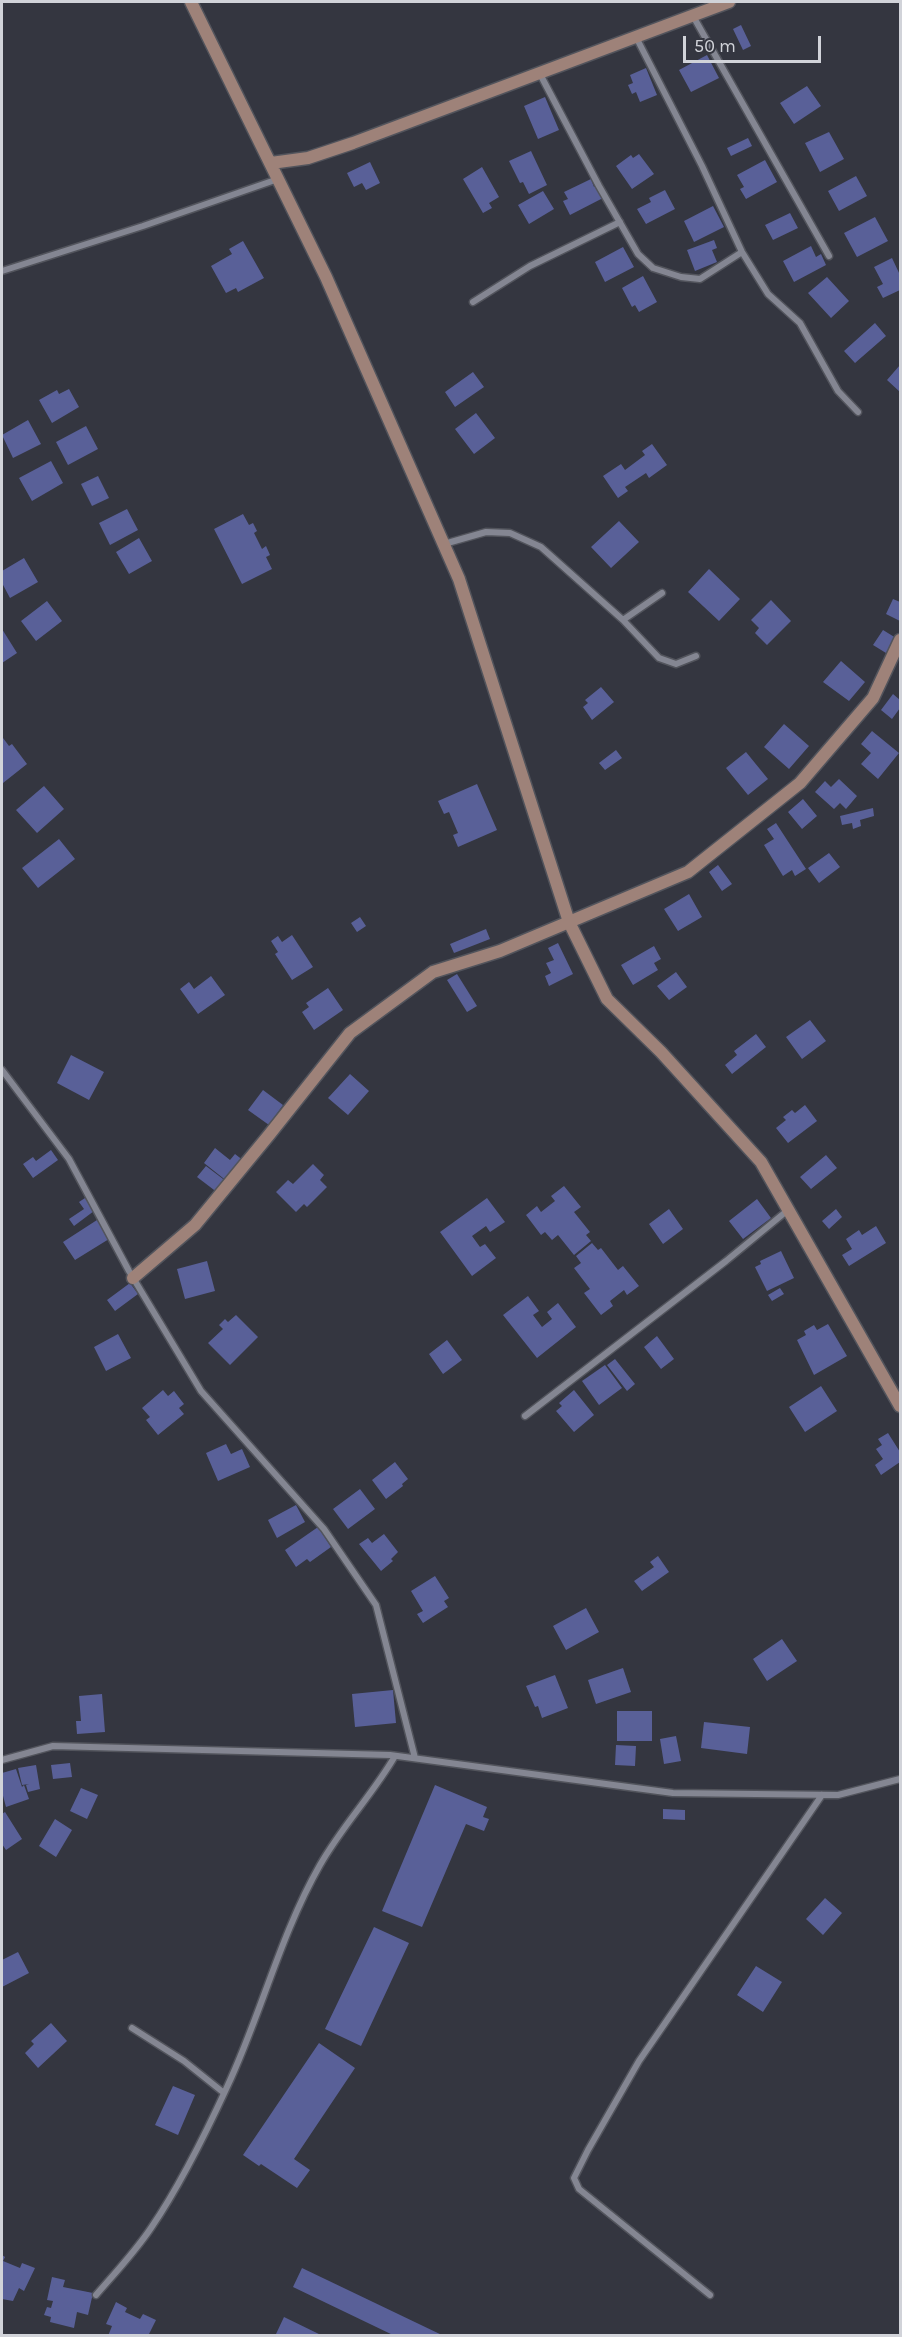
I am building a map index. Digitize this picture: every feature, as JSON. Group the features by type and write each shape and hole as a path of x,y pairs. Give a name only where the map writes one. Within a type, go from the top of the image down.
{"street":[{"path":"191,2 326,277 459,579 569,922 607,999 661,1052 761,1162 900,1406"},
{"path":"271,163 308,158 353,143 729,2"},
{"path":"693,15 828,256"},
{"path":"636,37 702,166 742,252 768,294 800,323 838,391 858,412"},
{"path":"540,74 620,222 639,254 653,268 681,277 700,279 742,252"},
{"path":"2,271 143,226 278,179"},
{"path":"473,302 530,266 620,222"},
{"path":"444,544 486,532 510,533 541,548 623,620 659,658 676,664 696,656"},
{"path":"623,620 662,593"},
{"path":"133,1278 195,1225 350,1033 433,972 500,951 688,872 800,783 873,698 900,640"},
{"path":"2,1070 69,1160 133,1278 201,1391 324,1528 376,1605 415,1758"},
{"path":"525,1416 726,1261 788,1210"},
{"path":"2,1760 53,1746 395,1756 673,1793 838,1795 900,1779"},
{"path":"96,2295 151,2228 182,2177 224,2093 279,1953 320,1865 358,1808 380,1781 395,1756"},
{"path":"710,2295 579,2189 574,2178 639,2061 822,1795"},
{"path":"132,2028 150,2037 184,2061 224,2093"}],"building":[{"path":"741,25 751,46 743,50 733,29"},
{"path":"707,55 719,78 691,92 679,70"},
{"path":"646,68 657,95 640,102 636,92 632,94 628,85 633,83 630,75"},
{"path":"807,86 821,106 794,124 780,103"},
{"path":"545,97 559,130 538,139 524,106"},
{"path":"829,132 844,159 820,172 805,143"},
{"path":"748,138 752,146 731,156 727,148"},
{"path":"531,151 547,185 529,194 523,182 520,183 509,161"},
{"path":"639,154 654,174 632,189 616,166 631,155 633,158"},
{"path":"765,160 777,182 746,199 740,189 744,187 737,175"},
{"path":"370,162 380,183 366,190 362,183 354,187 347,173"},
{"path":"482,167 499,197 489,203 492,208 483,213 463,179"},
{"path":"856,176 867,196 839,211 828,191"},
{"path":"591,179 594,187 597,185 603,198 570,215 563,201 568,199 564,192"},
{"path":"665,190 675,209 646,224 637,209 651,202 649,198"},
{"path":"543,191 554,209 529,224 518,205"},
{"path":"713,206 724,227 694,242 684,221"},
{"path":"790,213 798,228 773,240 765,225"},
{"path":"875,217 888,241 857,257 844,233"},
{"path":"714,240 717,248 712,250 717,262 695,271 687,250"},
{"path":"243,241 264,278 238,292 236,288 226,293 211,266 232,254 229,249"},
{"path":"811,246 816,257 821,254 826,265 794,282 783,261"},
{"path":"623,247 634,267 605,282 595,262"},
{"path":"892,258 900,275 900,290 883,298 877,287 883,284 874,267"},
{"path":"643,276 657,302 639,312 635,305 632,307 622,288"},
{"path":"827,277 849,301 831,318 808,293"},
{"path":"875,323 886,336 855,363 844,351"},
{"path":"900,365 900,392 887,380"},
{"path":"473,372 484,387 455,407 445,392"},
{"path":"69,389 79,407 52,423 39,400 57,390 59,394"},
{"path":"476,413 495,438 474,454 455,429"},
{"path":"28,420 41,444 13,458 2,435"},
{"path":"86,426 98,449 68,465 56,442"},
{"path":"652,444 667,465 649,478 646,473 625,487 628,491 618,498 603,476 621,464 625,470 645,455 642,451"},
{"path":"51,461 63,483 32,501 19,478"},
{"path":"98,476 109,498 92,506 81,484"},
{"path":"127,509 138,530 110,545 99,523"},
{"path":"243,514 249,525 253,523 257,531 254,533 262,549 266,546 270,555 266,557 272,569 242,584 214,529"},
{"path":"619,521 639,542 611,568 591,547"},
{"path":"139,538 152,561 129,574 116,552"},
{"path":"24,558 38,582 10,598 2,583 2,571"},
{"path":"709,569 740,599 719,621 688,592"},
{"path":"893,599 900,602 900,621 886,614"},
{"path":"771,600 791,621 767,645 755,633 759,628 751,620"},
{"path":"47,601 62,621 36,641 21,621"},
{"path":"2,629 17,653 2,663"},
{"path":"883,630 896,638 886,653 873,645"},
{"path":"841,661 865,682 849,701 823,682"},
{"path":"601,687 614,702 592,720 583,707 588,703 585,700"},
{"path":"893,694 900,700 900,708 892,719 881,710"},
{"path":"784,724 809,746 789,769 764,747"},
{"path":"872,731 899,753 878,779 861,764 871,753 861,744"},
{"path":"3,738 9,746 12,744 27,764 3,783 2,780"},
{"path":"616,750 622,758 605,770 599,763"},
{"path":"746,752 768,779 748,795 726,768"},
{"path":"839,779 857,796 846,809 840,803 834,809 815,792 825,781 831,787"},
{"path":"477,784 497,830 458,847 453,835 458,833 449,812 444,814 438,801"},
{"path":"44,786 64,809 37,833 16,810"},
{"path":"803,799 817,816 802,829 788,812"},
{"path":"873,808 874,816 860,820 861,826 853,829 852,823 842,825 840,816"},
{"path":"776,823 806,869 795,876 792,870 783,876 764,845 774,839 767,829"},
{"path":"59,839 75,859 38,888 22,868"},
{"path":"829,853 840,867 819,883 808,868"},
{"path":"718,865 732,884 722,891 709,872"},
{"path":"689,894 702,917 678,931 664,909"},
{"path":"360,917 366,926 357,932 351,923"},
{"path":"486,929 490,939 454,953 450,944"},
{"path":"292,935 313,967 292,980 275,954 278,952 271,941 278,936 282,942"},
{"path":"558,943 573,974 549,986 545,976 551,973 546,963 554,960 548,948"},
{"path":"654,946 661,959 654,963 658,970 633,985 621,965"},
{"path":"676,972 687,987 669,1000 657,986"},
{"path":"457,974 477,1006 467,1012 447,980"},
{"path":"211,976 225,995 198,1014 180,989 189,982 194,989"},
{"path":"328,988 343,1010 314,1030 302,1012 309,1007 306,1003"},
{"path":"810,1020 826,1041 802,1059 786,1037"},
{"path":"756,1034 766,1047 732,1074 725,1065 737,1055 734,1051"},
{"path":"71,1055 104,1072 89,1100 57,1083"},
{"path":"350,1074 369,1091 348,1115 328,1098"},
{"path":"263,1090 283,1105 269,1125 248,1110"},
{"path":"805,1105 817,1121 788,1143 776,1128 786,1120 783,1117 792,1110 795,1113"},
{"path":"215,1148 230,1160 235,1154 244,1161 228,1182 204,1163"},
{"path":"51,1150 58,1160 33,1178 23,1164 33,1157 36,1161"},
{"path":"826,1155 837,1168 811,1189 800,1177"},
{"path":"313,1164 324,1175 320,1180 327,1187 307,1207 304,1204 296,1212 276,1192 288,1180 293,1184"},
{"path":"206,1166 227,1182 218,1193 197,1177"},
{"path":"564,1186 581,1207 574,1212 590,1232 586,1235 591,1241 574,1255 558,1235 552,1240 545,1232 541,1235 526,1215 537,1206 541,1212 555,1201 551,1196"},
{"path":"85,1198 94,1211 74,1226 69,1219 84,1209 79,1202"},
{"path":"487,1198 505,1222 490,1232 486,1226 472,1236 480,1247 485,1244 496,1258 472,1276 440,1232"},
{"path":"757,1199 771,1218 743,1239 729,1221"},
{"path":"669,1209 683,1229 663,1244 649,1224"},
{"path":"836,1209 842,1217 829,1229 822,1221"},
{"path":"97,1220 109,1239 75,1260 63,1242"},
{"path":"876,1226 886,1243 849,1266 842,1255 852,1249 846,1239 859,1230 862,1235"},
{"path":"592,1243 598,1250 601,1248 618,1270 623,1266 639,1286 627,1295 624,1290 610,1301 613,1306 601,1315 584,1293 590,1289 574,1268 581,1263 576,1256"},
{"path":"781,1251 794,1278 767,1291 755,1267 761,1264 760,1261"},
{"path":"207,1261 215,1291 185,1299 177,1269"},
{"path":"130,1283 138,1294 115,1311 107,1300"},
{"path":"780,1288 784,1294 772,1301 768,1295"},
{"path":"528,1296 539,1311 533,1315 542,1327 552,1319 547,1312 558,1303 576,1327 537,1358 503,1315"},
{"path":"236,1315 258,1337 230,1365 208,1343 223,1329 219,1325 225,1319 228,1322"},
{"path":"828,1324 847,1356 814,1375 797,1340 806,1335 804,1331 814,1325 817,1330"},
{"path":"118,1334 131,1358 106,1371 94,1347"},
{"path":"657,1336 674,1359 661,1369 644,1347"},
{"path":"447,1340 462,1360 443,1374 429,1354"},
{"path":"615,1359 635,1384 627,1391 607,1365"},
{"path":"605,1365 622,1388 599,1405 582,1381"},
{"path":"821,1386 837,1411 805,1432 789,1407"},
{"path":"163,1390 168,1396 174,1391 184,1404 179,1408 184,1414 158,1435 146,1420 150,1417 142,1408"},
{"path":"574,1390 594,1415 574,1432 556,1411 562,1406 559,1403"},
{"path":"888,1433 900,1452 900,1462 881,1475 875,1465 883,1459 876,1449 882,1445 878,1439"},
{"path":"226,1444 231,1454 242,1449 250,1467 218,1481 206,1453"},
{"path":"395,1462 408,1479 402,1484 403,1486 386,1499 372,1480"},
{"path":"360,1489 375,1509 348,1529 333,1509"},
{"path":"296,1505 305,1522 277,1538 268,1520"},
{"path":"318,1527 331,1547 310,1562 307,1559 296,1567 285,1550"},
{"path":"384,1534 398,1552 391,1559 393,1561 381,1571 359,1544 368,1538 372,1543"},
{"path":"658,1556 669,1572 642,1591 634,1581 654,1567 650,1562"},
{"path":"435,1576 449,1598 444,1601 448,1607 423,1623 417,1614 423,1611 411,1591"},
{"path":"586,1608 599,1632 566,1650 553,1626"},
{"path":"782,1639 797,1661 767,1681 753,1659"},
{"path":"623,1668 631,1692 596,1704 588,1680"},
{"path":"555,1675 568,1708 542,1718 526,1686"},
{"path":"393,1690 396,1723 355,1727 352,1694"},
{"path":"102,1694 105,1732 77,1734 76,1721 81,1721 79,1696"},
{"path":"617,1711 652,1711 652,1741 617,1741"},
{"path":"704,1722 750,1727 747,1754 701,1748"},
{"path":"676,1736 681,1761 664,1764 660,1739"},
{"path":"616,1745 636,1746 635,1766 615,1765"},
{"path":"70,1763 72,1777 53,1779 51,1765"},
{"path":"36,1765 40,1789 28,1792 26,1785 29,1784 22,1785 18,1768"},
{"path":"16,1769 29,1799 6,1807 2,1792 2,1773"},
{"path":"435,1785 487,1807 483,1817 489,1819 484,1831 466,1824 422,1927 382,1911"},
{"path":"81,1788 98,1795 87,1819 70,1811"},
{"path":"663,1809 685,1810 685,1820 663,1819"},
{"path":"5,1812 22,1839 6,1850 2,1844 2,1814"},
{"path":"55,1819 72,1830 56,1857 39,1846"},
{"path":"825,1898 842,1913 823,1935 806,1919"},
{"path":"374,1927 409,1943 361,2046 325,2029"},
{"path":"18,1952 29,1973 2,1987 2,1960"},
{"path":"756,1966 782,1982 763,2012 737,1995"},
{"path":"51,2023 67,2041 38,2068 25,2053 34,2044 31,2041"},
{"path":"319,2043 355,2068 294,2159 310,2170 297,2188 243,2155"},
{"path":"173,2086 195,2095 178,2135 155,2125"},
{"path":"2,2255 5,2257 3,2261 20,2268 22,2263 35,2268 24,2291 19,2288 13,2301 2,2299"},
{"path":"302,2268 444,2336 395,2336 293,2287"},
{"path":"52,2277 65,2280 63,2287 93,2293 88,2315 77,2312 74,2328 50,2322 51,2317 44,2315 47,2307 51,2308 53,2301 47,2300"},
{"path":"116,2302 127,2308 125,2312 140,2319 143,2314 156,2320 148,2336 108,2336 112,2326 106,2324"},
{"path":"284,2317 323,2336 276,2334"}]}
